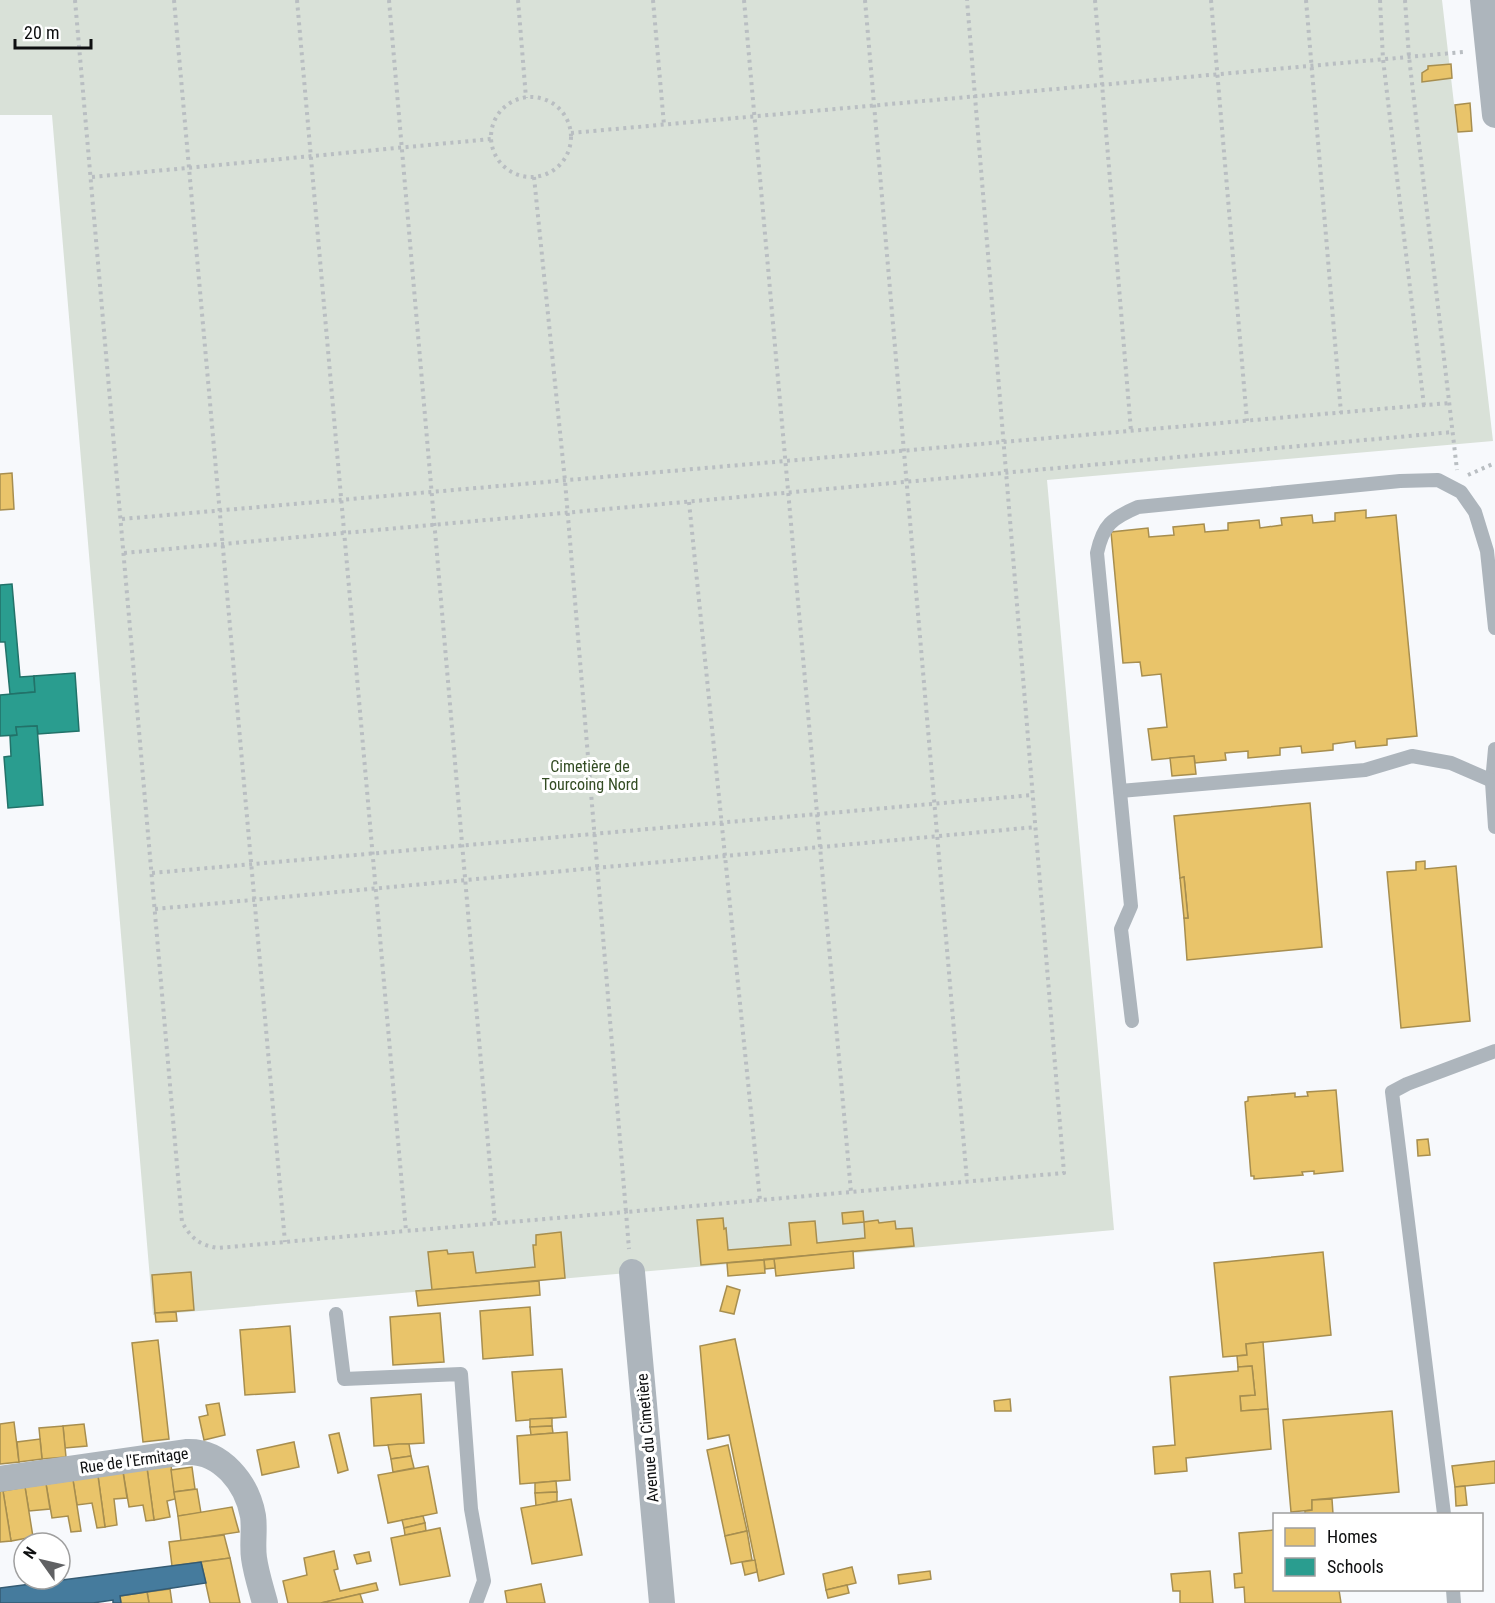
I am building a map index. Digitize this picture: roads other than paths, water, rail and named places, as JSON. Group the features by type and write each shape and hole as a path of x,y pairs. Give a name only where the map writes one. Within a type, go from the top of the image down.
{"street":[{"path":"1483,0 1495,116"},
{"name":"Avenue du Cimetière","path":"632,1272 662,1603"},
{"name":"Rue de l'Ermitage","path":"0,1479 186,1452 197,1451 209,1454 229,1468 249,1503 254,1524 254,1559 265,1603"}],"lane":[{"path":"1132,1021 1121,929 1131,906 1096,553 1101,536 1110,522 1138,507 1388,482 1438,480 1461,492 1474,512 1487,551 1495,628"},
{"path":"1495,748 1495,826"},
{"path":"1120,791 1365,770 1412,756 1450,763 1494,782"},
{"path":"1444,1513 1392,1092 1407,1084 1495,1051"},
{"path":"336,1314 344,1379 461,1374 471,1509 484,1581 476,1603"}],"park label":[{"name":"Cimetière de Tourcoing Nord","path":"590,775"}]}
